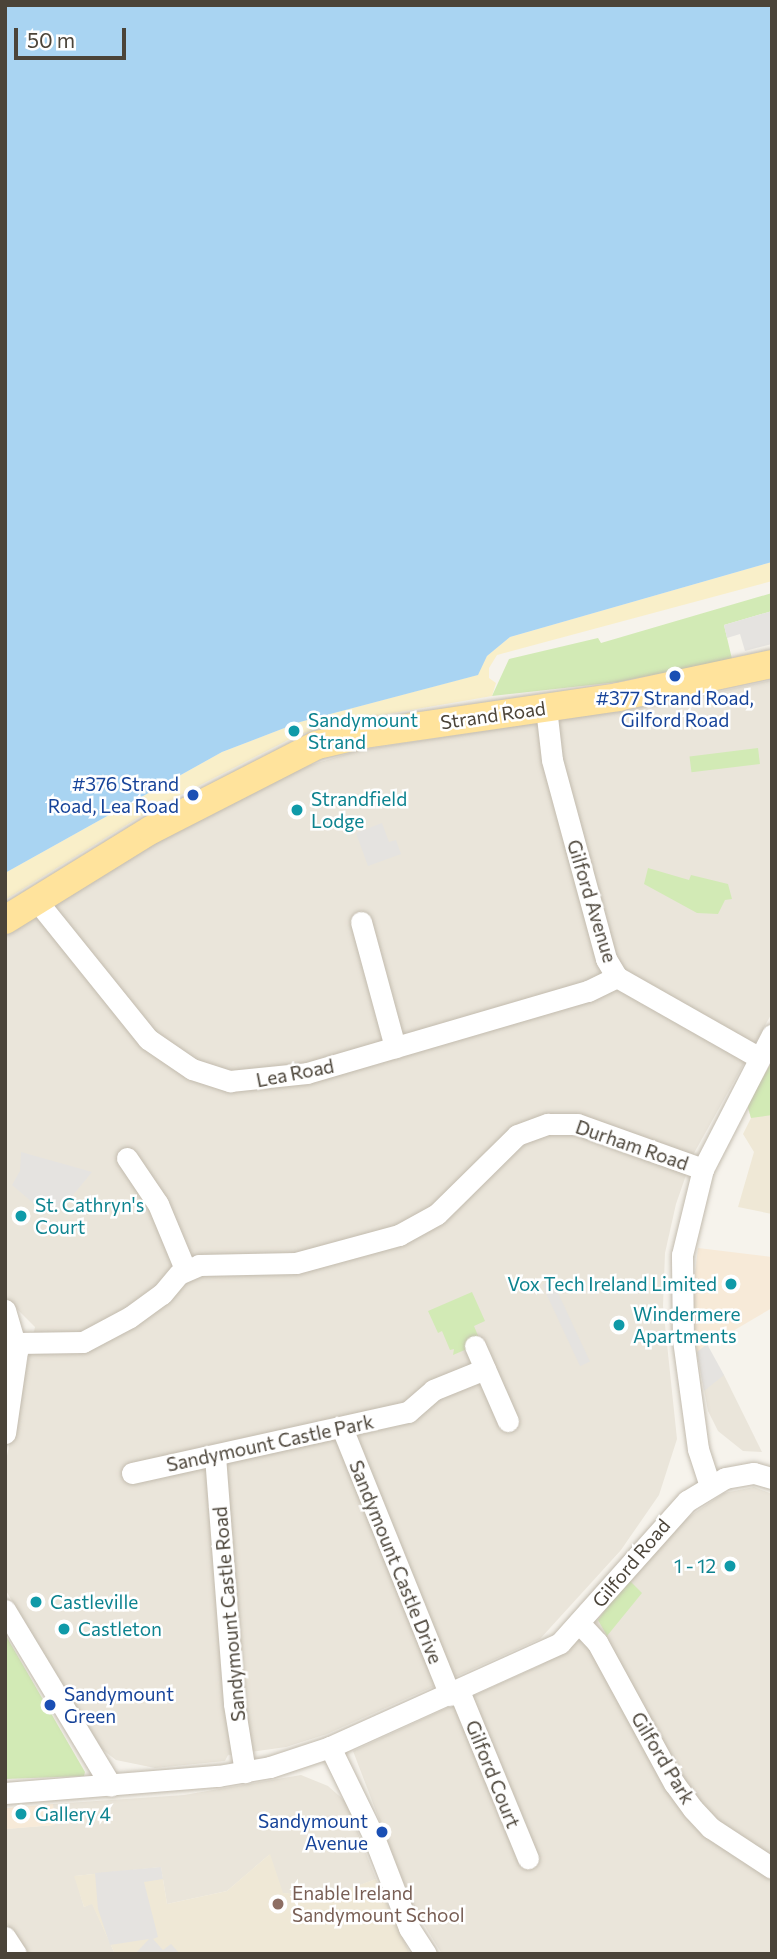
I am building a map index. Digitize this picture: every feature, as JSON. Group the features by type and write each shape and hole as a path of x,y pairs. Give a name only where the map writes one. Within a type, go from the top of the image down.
{"main road":[{"name":"Strand Road","path":"5,920 151,830 317,745 546,708 772,664"}],"street":[{"name":"Gilford Avenue","path":"546,708 552,760 606,959 617,977 758,1057"},
{"name":"Lea Road","path":"37,901 148,1039 169,1056 202,1073 230,1081 273,1080 588,992 617,977"},
{"path":"361,922 395,1047"},
{"path":"709,1486 695,1432 681,1295 686,1230 703,1169 758,1057 772,1035"},
{"name":"Durham Road","path":"185,1269 216,1264 296,1263 389,1239 437,1214 517,1135 548,1124 577,1124 703,1169"},
{"path":"17,1343 83,1342 150,1303 185,1269 158,1204 128,1158"},
{"path":"5,1310 17,1343 5,1433"},
{"path":"475,1346 508,1420"},
{"name":"Sandymount Castle Park","path":"132,1473 408,1412 433,1390 485,1369"},
{"name":"Sandymount Castle Drive","path":"342,1428 454,1693"},
{"name":"Sandymount Castle Road","path":"215,1456 234,1704 245,1772"},
{"name":"Gilford Road","path":"111,1786 245,1772 330,1748 533,1658 580,1624 658,1528 709,1486 742,1474 772,1478"},
{"path":"5,1610 111,1786 5,1793"},
{"name":"Gilford Park","path":"580,1624 597,1642 674,1783 693,1809 711,1828 772,1868"},
{"name":"Gilford Court","path":"454,1693 528,1858"},
{"path":"330,1748 373,1835 409,1928 426,1954"},
{"path":"5,1937 16,1954"}],"shaded area":[{"path":"772,611 772,644 745,651 740,634 727,638 724,625"},
{"path":"772,680 772,1013 693,1155 676,1204 665,1253 663,1306 677,1439 659,1495 621,1550 540,1639 327,1734 286,1747 228,1755 225,1761 155,1768 116,1760 98,1746 5,1589 5,1465 35,1327 5,1297 5,936 148,847 294,770 360,750 672,702"},
{"path":"382,823 389,842 396,840 401,854 368,866 356,833"},
{"path":"772,1062 772,1214 738,1207 754,1152 743,1134 751,1118 747,1104"},
{"path":"21,1152 92,1172 59,1212 51,1205 45,1213 12,1185 20,1171"},
{"path":"698,1248 772,1257 772,1308 697,1352 692,1299"},
{"path":"552,1280 590,1362 580,1366 542,1285"},
{"path":"707,1344 724,1375 704,1391 697,1352"},
{"path":"697,1352 724,1375 762,1452 743,1451 718,1431 708,1411"},
{"path":"754,1487 772,1494 772,1954 442,1954 412,1905 353,1751 543,1664 687,1518 724,1493"},
{"path":"301,1775 328,1786 346,1802 376,1879 326,1898 282,1893 269,1855 227,1891 167,1904 161,1867 75,1876 84,1907 92,1903 115,1954 28,1954 5,1921 5,1829 54,1825 53,1804 184,1795"},
{"path":"53,1804 55,1825 7,1829 5,1808"},
{"name":"Enable Ireland Sandymount School","path":"270,1854 283,1893 326,1897 376,1879 410,1954 115,1954 92,1904 84,1907 74,1876 161,1867 167,1904 227,1891"},
{"path":"161,1867 163,1879 144,1882 158,1937 153,1939 163,1950 171,1944 180,1954 135,1954 149,1939 110,1945 98,1909 95,1873"}],"green space":[{"path":"772,593 772,611 724,625 732,659 618,682 492,696 509,659 598,638 601,643"},
{"path":"758,748 760,764 691,772 690,756"},
{"path":"648,868 689,880 691,875 728,884 732,899 725,900 718,914 697,913 644,884"},
{"path":"772,1062 772,1115 751,1118 747,1104"},
{"path":"472,1292 485,1321 474,1326 481,1343 453,1355 454,1349 450,1350 442,1331 438,1333 428,1311"},
{"path":"628,1579 642,1593 607,1636 598,1620"},
{"name":"Sandymount Green","path":"5,1634 85,1772 84,1776 5,1779"}],"sand":[{"name":"Sandymount Strand","path":"772,562 772,581 497,655 489,668 489,678 496,683 492,696 330,724 292,738 146,813 5,900 5,873 222,752 300,722 477,675 487,656 510,637"}],"water":[{"path":"5,5 772,5 772,562 510,637 487,656 478,675 300,722 222,752 5,873"}],"place":[{"name":"#377 Strand Road, Gilford Road","path":"675,676"},
{"name":"Sandymount Strand","path":"294,731"},
{"name":"#376 Strand Road, Lea Road","path":"193,795"},
{"name":"Strandfield Lodge","path":"297,810"},
{"name":"St. Cathryn's Court","path":"21,1216"},
{"name":"Vox Tech Ireland Limited","path":"731,1284"},
{"name":"Windermere Apartments","path":"619,1325"},
{"name":"1 - 12","path":"730,1566"},
{"name":"Castleville","path":"36,1602"},
{"name":"Castleton","path":"64,1629"},
{"name":"Sandymount Green","path":"50,1705"},
{"name":"Gallery 4","path":"21,1814"},
{"name":"Sandymount Avenue","path":"382,1832"},
{"name":"Enable Ireland Sandymount School","path":"278,1904"}]}
